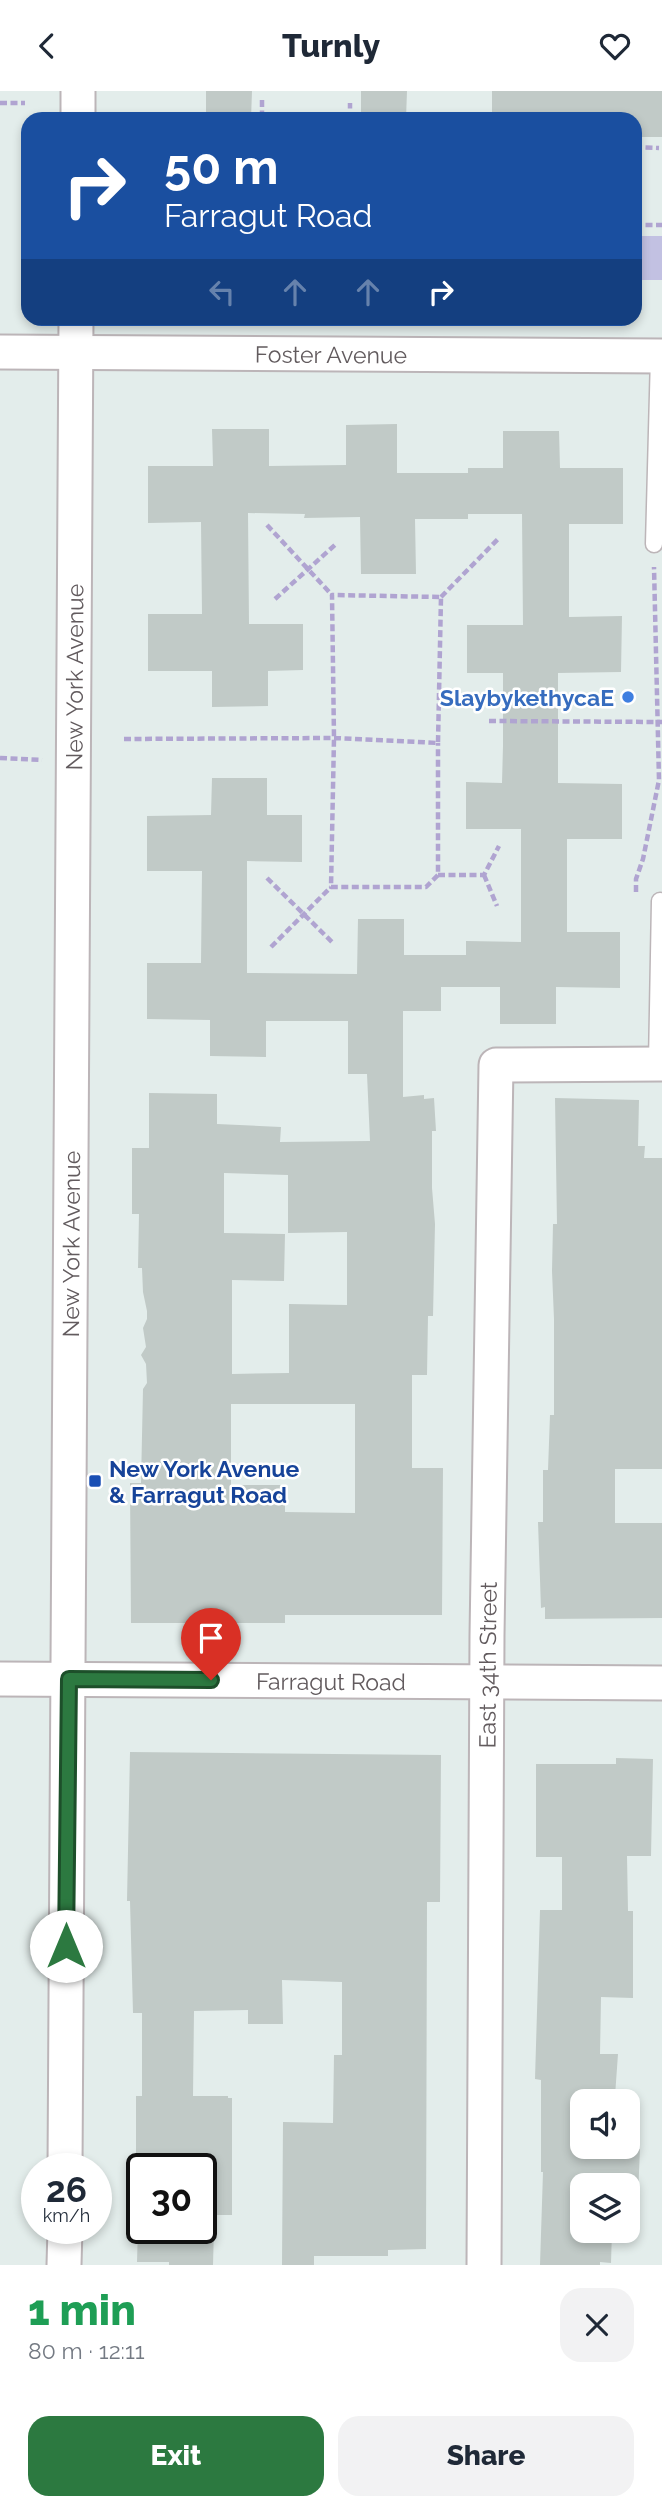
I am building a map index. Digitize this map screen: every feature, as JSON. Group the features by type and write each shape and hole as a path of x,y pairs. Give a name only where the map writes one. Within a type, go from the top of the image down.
{"street":[{"path":"78,91 78,112"},
{"name":"New York Avenue","path":"65,2153 76,326"},
{"name":"Foster Avenue","path":"0,352 660,356"},
{"name":"East 34th Street","path":"484,2265 487,1681 496,1065 660,1064"},
{"name":"Farragut Road","path":"0,1679 662,1683"},
{"path":"64,2265 65,2244"}],"lane":[{"path":"653,544 660,356"},
{"path":"660,901 660,1064"}],"path":[{"path":"262,100 262,112"},
{"path":"0,103 25,103"},
{"path":"350,103 350,112"},
{"path":"642,147 659,148"},
{"path":"642,225 662,225"},
{"path":"267,525 332,595 334,738 331,887 271,947"},
{"path":"331,887 426,887 438,875 442,597 499,538"},
{"path":"275,599 336,544"},
{"path":"636,905 636,879 643,859 659,780 660,722 653,544"},
{"path":"332,595 442,597"},
{"path":"489,721 660,722"},
{"path":"124,739 334,738 438,743"},
{"path":"484,875 499,846"},
{"path":"438,875 484,875"},
{"path":"484,875 497,906"},
{"path":"267,878 334,944"}],"shaded area":[{"path":"642,236 662,236 662,280 642,280"}],"building":[{"path":"206,91 252,91 251,112 206,112"},
{"path":"361,91 407,91 406,112 361,112"},
{"path":"492,91 662,91 662,137 642,137 642,112 492,112"},
{"path":"397,424 397,473 468,473 468,468 503,468 503,431 559,431 560,468 623,468 623,524 569,524 569,617 622,616 621,672 558,673 558,783 622,784 622,839 567,839 567,932 620,932 620,988 556,987 556,1024 500,1024 500,987 441,987 441,1011 403,1011 403,1097 424,1095 424,1099 434,1098 436,1131 432,1131 435,1224 433,1316 428,1316 427,1375 412,1375 412,1468 443,1468 442,1615 285,1615 285,1623 131,1623 130,1483 141,1483 143,1389 147,1383 146,1364 141,1355 146,1347 143,1328 147,1311 142,1268 138,1268 139,1214 132,1214 132,1148 149,1148 149,1093 217,1094 217,1124 281,1127 280,1142 370,1141 367,1074 348,1074 348,1021 266,1021 266,1057 210,1056 210,1020 147,1019 147,963 201,963 202,871 147,871 147,816 211,815 212,778 267,778 267,815 302,815 302,862 247,861 247,973 357,974 358,919 404,919 404,955 466,955 466,941 521,942 521,829 466,829 466,782 502,783 503,673 467,673 467,625 523,625 522,514 468,514 468,519 415,519 416,574 361,574 360,517 304,518 305,514 248,513 249,624 303,624 303,670 268,671 268,706 212,707 212,671 148,671 148,614 202,614 201,522 148,523 148,466 213,466 212,429 269,429 269,466 346,465 346,425","holes":["224,1173 288,1175 288,1233 347,1232 347,1305 289,1304 289,1373 232,1374 232,1280 284,1281 285,1234 224,1233","231,1404 355,1404 355,1513 285,1512 285,1485 231,1485"]},
{"path":"555,1098 639,1100 638,1146 645,1146 644,1158 662,1158 662,1469 615,1469 615,1523 662,1523 662,1618 545,1619 545,1607 541,1608 538,1522 543,1522 543,1470 548,1470 550,1415 554,1415 552,1271 553,1224 557,1224"},
{"path":"130,1752 441,1755 440,1902 427,1902 426,2249 388,2250 388,2256 314,2256 314,2265 282,2265 283,2122 333,2123 334,2055 342,2055 342,1982 282,1980 283,2024 248,2024 248,2010 194,2011 193,2096 232,2098 232,2215 217,2215 217,2153 136,2153 136,2096 142,2096 142,2013 133,2013 130,1901 127,1901"},
{"path":"616,1758 653,1759 651,1856 627,1856 628,1911 633,1911 633,1998 601,1997 600,2054 618,2054 616,2089 570,2089 570,2159 640,2159 639,2173 570,2173 570,2243 612,2243 611,2263 600,2262 600,2265 540,2265 543,2172 541,2080 535,2079 540,1910 562,1910 562,1857 536,1857 536,1764 616,1764"},
{"path":"138,2244 214,2244 213,2265 137,2262"}],"place":[{"name":"SlaybykethycaE","path":"628,697"},
{"name":"New York Avenue & Farragut Road","path":"95,1481"}],"route":[{"path":"66,1946 69,1679 211,1680"}]}
